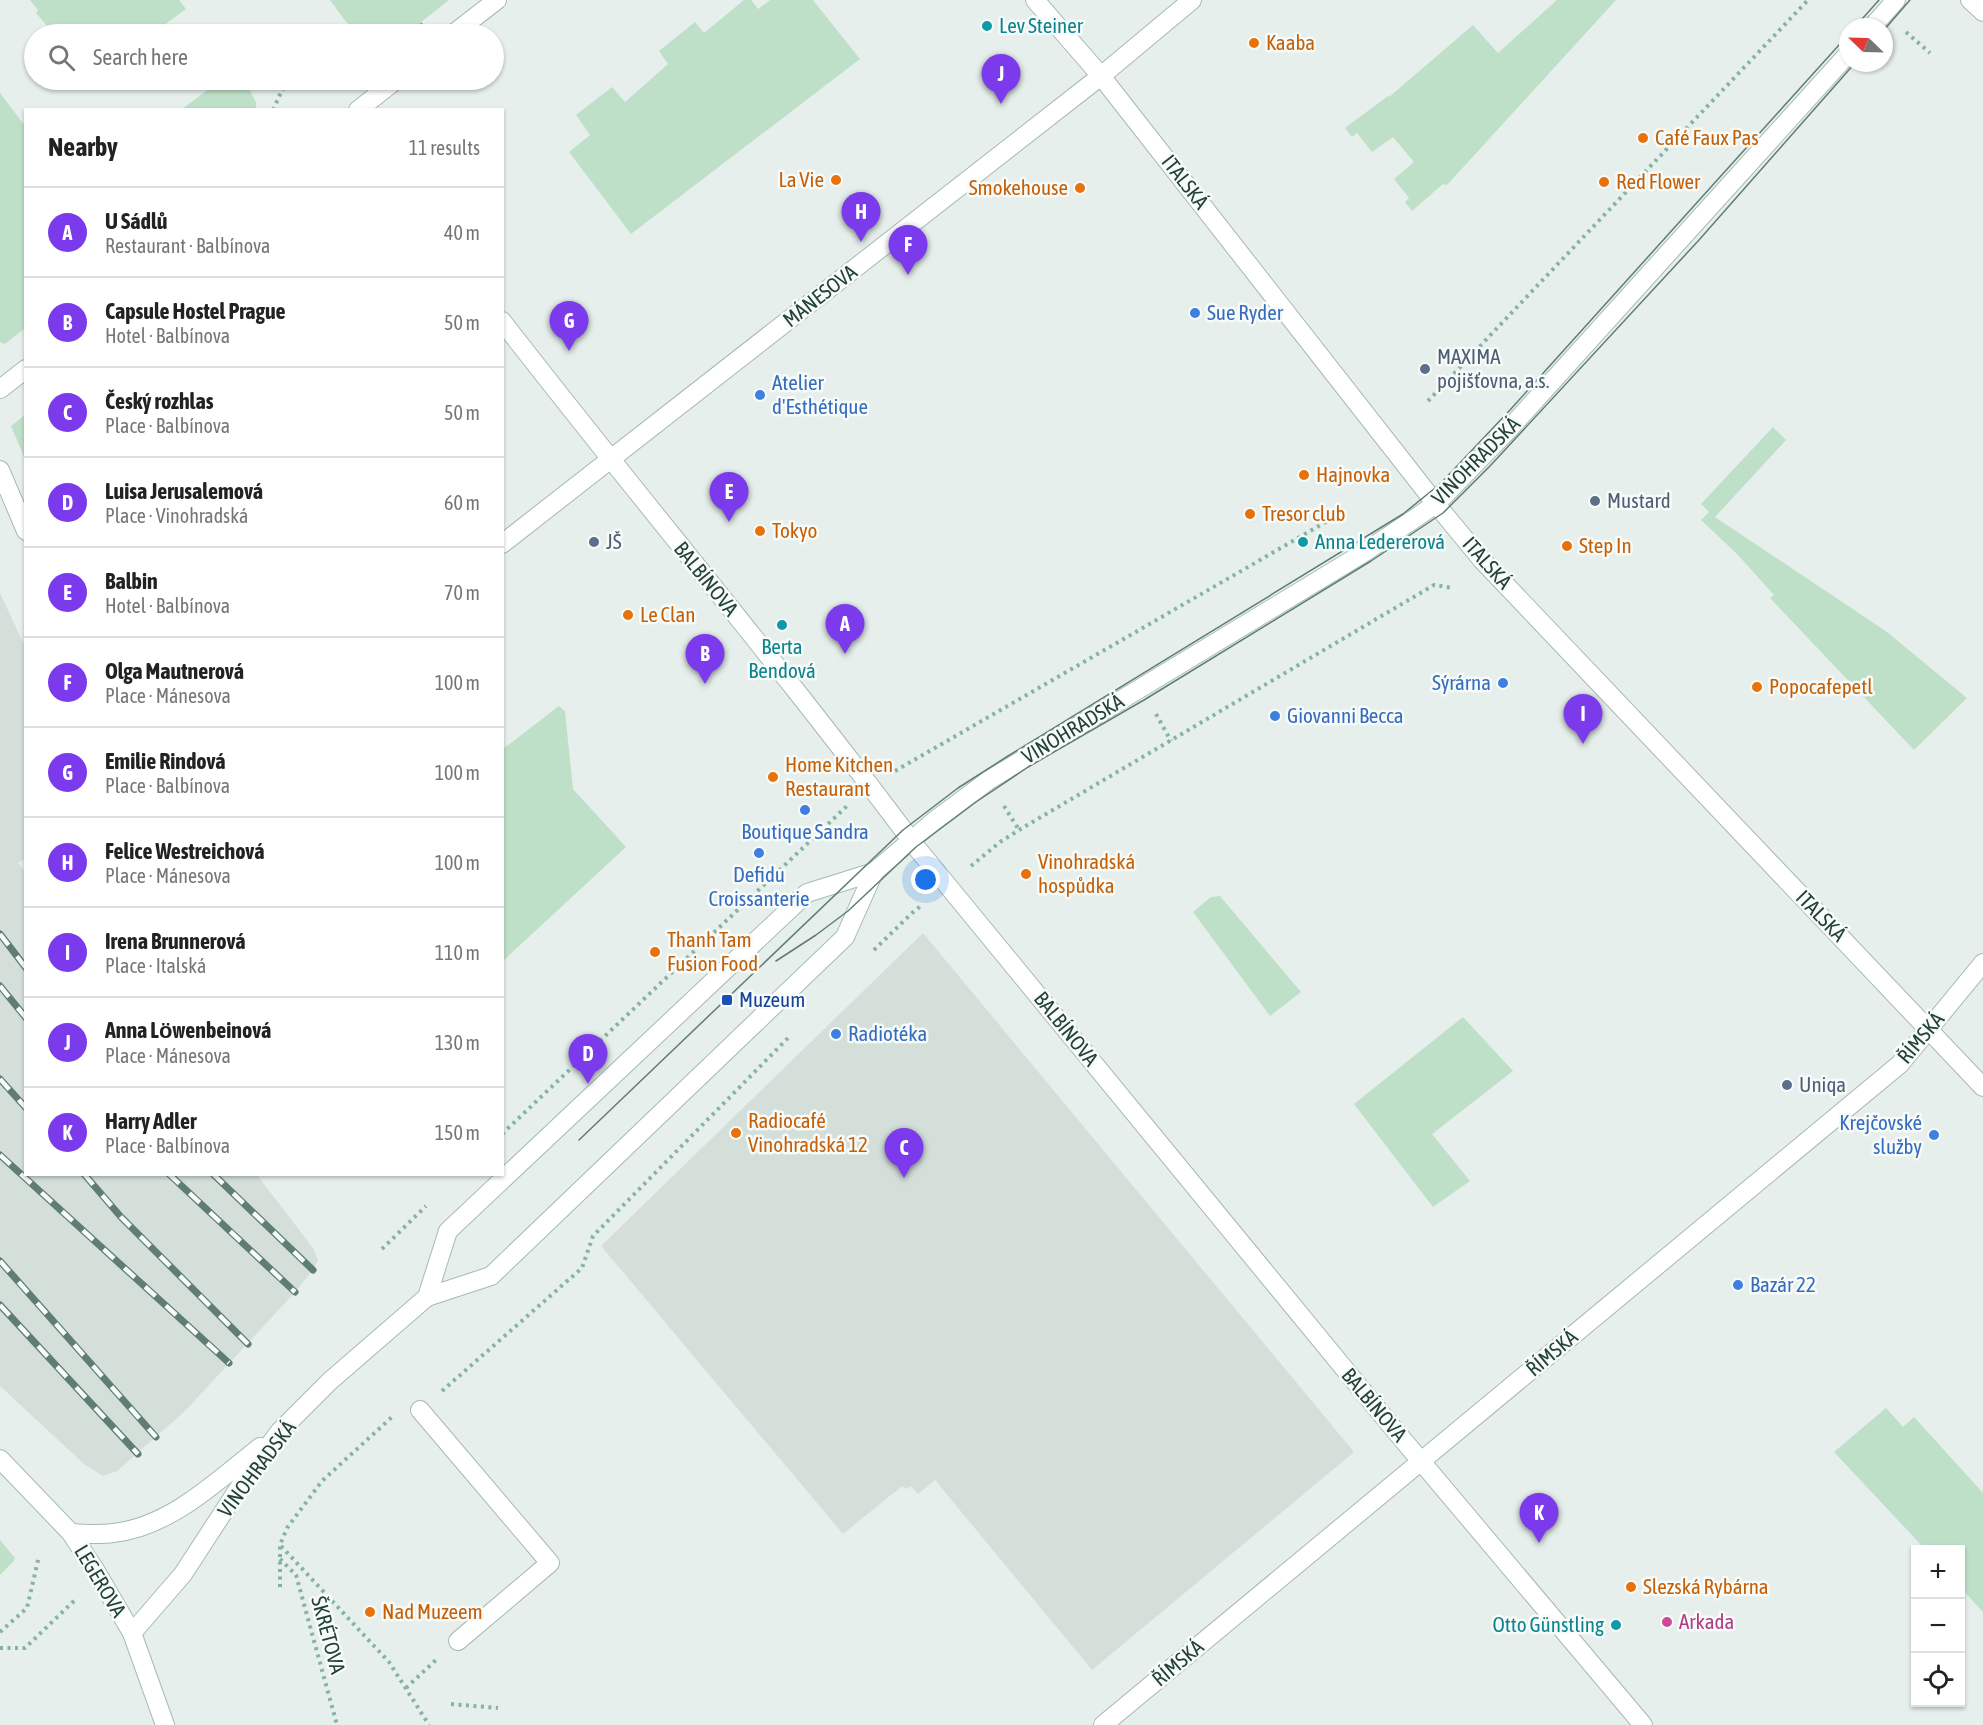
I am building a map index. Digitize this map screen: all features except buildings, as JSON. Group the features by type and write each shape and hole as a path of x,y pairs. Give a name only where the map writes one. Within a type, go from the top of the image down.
{"street":[{"path":"466,24 497,0"},
{"name":"ITALSKÁ","path":"1035,0 1101,76 1482,560 1983,1087"},
{"name":"MÁNESOVA","path":"504,542 1101,76 1192,0"},
{"path":"1880,18 1896,0"},
{"path":"1970,0 1983,12"},
{"name":"VINOHRADSKÁ","path":"874,872 960,801 1022,759 1365,552 1436,504 1510,428 1839,64"},
{"path":"361,108 383,90"},
{"name":"BALBÍNOVA","path":"504,324 870,785 911,840 1393,1428 1643,1725"},
{"path":"0,389 24,371"},
{"path":"0,470 24,526"},
{"path":"427,1297 448,1232 807,893 874,872"},
{"path":"427,1297 491,1276 845,937 874,872"},
{"name":"ŘÍMSKÁ","path":"1103,1725 1900,1064 1983,963"},
{"name":"VINOHRADSKÁ","path":"132,1633 183,1574 252,1468 280,1431 330,1381 427,1297"},
{"path":"420,1410 550,1563 458,1641"},
{"path":"71,1533 114,1533 152,1522 191,1502 280,1431"},
{"name":"LEGEROVA","path":"0,1459 71,1533 97,1573 132,1633 165,1725"}],"path":[{"path":"1428,400 1808,0"},
{"path":"274,108 282,90"},
{"path":"872,953 912,913 1000,842 1019,830 1434,585 1453,588"},
{"path":"1154,711 1170,741"},
{"path":"1001,800 1019,830"},
{"path":"280,1587 280,1545 287,1528 322,1481 389,1418 420,1410 582,1268 593,1236 792,1034"},
{"path":"382,1249 427,1206"},
{"path":"280,1545 389,1662 429,1725"},
{"path":"0,1632 27,1608 39,1556"},
{"name":"ŠKRÉTOVA","path":"279,1558 296,1575 337,1725"},
{"path":"0,1648 25,1648 71,1606"},
{"path":"406,1688 443,1654"},
{"path":"451,1704 498,1707"}],"shaded area":[{"path":"0,593 24,645 24,859 18,863 24,870 24,1176 258,1176 313,1248 318,1260 296,1291 185,1411 117,1471 103,1476 84,1464 0,1386"},
{"path":"923,933 1354,1452 1092,1670 935,1480 918,1494 911,1486 906,1489 902,1486 843,1534 601,1246"}],"green space":[{"path":"30,0 179,0 186,9 166,24 45,24 36,13 38,10"},
{"path":"330,0 449,0 419,24 347,23"},
{"path":"744,0 751,0 758,9 770,0 813,0 860,59 631,234 569,152 590,135 576,115 612,87 625,102 668,64 659,51 695,22 704,33"},
{"path":"1557,0 1616,0 1447,185 1443,184 1412,211 1405,202 1409,198 1394,179 1414,162 1393,137 1372,152 1357,133 1352,137 1345,128 1389,97 1473,25 1498,53"},
{"path":"208,90 249,90 256,102 256,108 183,108"},
{"path":"0,93 24,125 24,329 5,344 0,342"},
{"path":"24,416 24,457 11,426"},
{"path":"1773,427 1786,440 1715,517 1887,632 1967,698 1914,750 1770,598 1774,595 1737,554 1701,520 1709,512 1701,504"},
{"path":"559,706 565,711 573,789 626,847 504,960 504,748"},
{"path":"1220,896 1301,992 1270,1016 1193,912 1211,897"},
{"path":"1463,1017 1513,1071 1432,1134 1470,1181 1433,1207 1354,1104"},
{"path":"1886,1408 1903,1427 1914,1417 1983,1493 1983,1612 1965,1592 1965,1545 1921,1545 1834,1452"},
{"path":"0,1540 15,1558 0,1575"}],"tram line":[{"path":"1863,18 1879,0"},
{"path":"1893,20 1910,0"},
{"path":"579,1140 903,830 958,788 1403,514 1440,484 1510,410 1839,45"},
{"path":"776,961 848,911 916,847 1028,767 1144,700 1371,561 1443,513 1490,466 1699,240 1847,72"}],"railway":[{"path":"0,934 24,965"},
{"path":"0,986 24,1016"},
{"path":"0,1079 24,1106"},
{"path":"0,1155 229,1363"},
{"path":"86,1176 121,1217 248,1344"},
{"path":"171,1176 295,1292"},
{"path":"215,1176 313,1270"},
{"path":"0,1261 156,1437"},
{"path":"0,1305 138,1454"}],"place":[{"name":"Lev Steiner","path":"987,26"},
{"name":"Kaaba","path":"1254,43"},
{"name":"Anna Lӧwenbeinová","path":"1001,104"},
{"name":"Café Faux Pas","path":"1643,138"},
{"name":"La Vie","path":"836,180"},
{"name":"Red Flower","path":"1604,182"},
{"name":"Smokehouse","path":"1080,188"},
{"name":"Felice Westreichová","path":"861,242"},
{"name":"Olga Mautnerová","path":"908,275"},
{"name":"Sue Ryder","path":"1195,313"},
{"name":"Emilie Rindová","path":"569,351"},
{"name":"MAXIMA pojišťovna, a.s.","path":"1425,369"},
{"name":"Atelier d'Esthétique","path":"760,395"},
{"name":"Hajnovka","path":"1304,475"},
{"name":"Mustard","path":"1595,501"},
{"name":"Tresor club","path":"1250,514"},
{"name":"Balbin","path":"729,522"},
{"name":"Tokyo","path":"760,531"},
{"name":"JŠ","path":"594,542"},
{"name":"Anna Ledererová","path":"1303,542"},
{"name":"Step In","path":"1567,546"},
{"name":"Le Clan","path":"628,615"},
{"name":"Berta Bendová","path":"782,625"},
{"name":"U Sádlů","path":"845,654"},
{"name":"Sýrárna","path":"1503,683"},
{"name":"Capsule Hostel Prague","path":"705,684"},
{"name":"Popocafepetl","path":"1757,687"},
{"name":"Giovanni Becca","path":"1275,716"},
{"name":"Irena Brunnerová","path":"1583,744"},
{"name":"Home Kitchen Restaurant","path":"773,777"},
{"name":"Boutique Sandra","path":"805,810"},
{"name":"Defidu Croissanterie","path":"759,853"},
{"name":"Vinohradská hospůdka","path":"1026,874"},
{"name":"Thanh Tam Fusion Food","path":"655,952"},
{"name":"Muzeum","path":"727,1000"},
{"name":"Radiotéka","path":"836,1034"},
{"name":"Luisa Jerusalemová","path":"588,1084"},
{"name":"Uniqa","path":"1787,1085"},
{"name":"Radiocafé Vinohradská 12","path":"736,1133"},
{"name":"Krejčovské služby","path":"1934,1135"},
{"name":"Český rozhlas","path":"904,1178"},
{"name":"Bazár 22","path":"1738,1285"},
{"name":"Harry Adler","path":"1539,1543"},
{"name":"Slezská Rybárna","path":"1631,1587"},
{"name":"Nad Muzeem","path":"370,1612"},
{"name":"Arkada","path":"1667,1622"},
{"name":"Otto Günstling","path":"1616,1625"}]}
